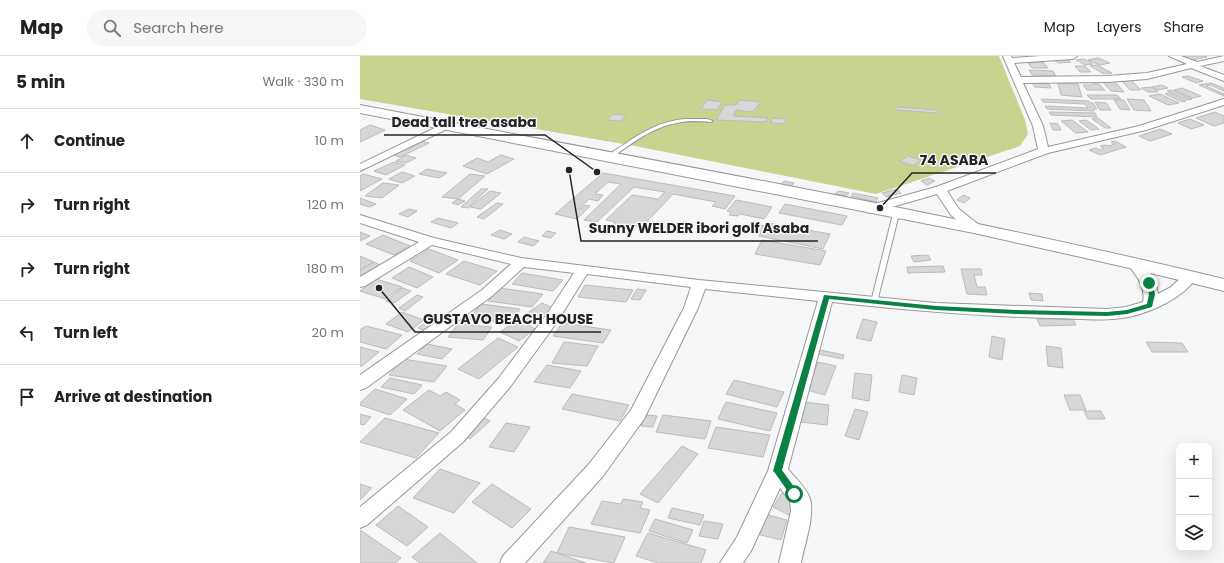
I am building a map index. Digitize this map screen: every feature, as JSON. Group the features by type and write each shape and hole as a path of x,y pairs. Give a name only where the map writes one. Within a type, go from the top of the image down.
{"main road":[{"path":"360,109 974,228 1134,263 1224,285"}],"street":[{"path":"1044,151 1038,126 1009,58 1073,56"},
{"path":"1173,56 1195,64 1195,67 1224,78"},
{"path":"1019,80 1130,78 1148,76 1224,58"},
{"path":"871,209 940,190 1044,151 1142,128 1224,102"},
{"path":"360,168 447,125"},
{"path":"940,190 955,212 974,228"},
{"path":"360,219 430,241 520,262 699,284 944,309 1100,314 1127,312 1150,306 1176,290 1190,277"},
{"path":"360,283 430,241"},
{"path":"360,384 487,292 520,262"},
{"path":"1134,263 1149,283 1152,294 1150,306"},
{"path":"360,519 457,437 504,384 552,318 583,270"},
{"path":"511,563 596,470 638,414 691,308 699,284"},
{"path":"731,563 744,544 778,471 826,297"},
{"path":"778,471 800,500 801,511 790,563"}],"lane":[{"path":"609,157 644,134 670,122 683,120 711,121"},
{"path":"874,302 896,214"}],"green space":[{"path":"360,56 999,56 1025,120 1028,134 1020,146 876,194 635,146 360,99"}],"building":[{"path":"1183,57 1207,57 1192,60"},
{"path":"1065,58 1071,62 1059,63 1053,60"},
{"path":"1098,58 1110,63 1100,65 1088,60"},
{"path":"1084,59 1093,64 1085,65 1076,60"},
{"path":"1043,62 1048,68 1032,68 1028,63"},
{"path":"1097,65 1112,73 1104,74 1090,66"},
{"path":"1075,66 1085,66 1091,72 1080,72"},
{"path":"1029,70 1053,71 1056,76 1032,75"},
{"path":"1188,76 1203,81 1196,83 1182,77"},
{"path":"1121,80 1131,80 1141,90 1130,90"},
{"path":"1102,81 1114,81 1124,92 1111,91"},
{"path":"1032,83 1049,84 1051,88 1035,87"},
{"path":"1058,83 1078,84 1082,97 1061,95"},
{"path":"1211,83 1224,88 1224,91 1210,85 1206,86 1224,94 1224,96 1199,85"},
{"path":"1092,84 1099,84 1105,90 1087,90 1083,85 1093,85"},
{"path":"1162,85 1168,88 1158,90 1152,87"},
{"path":"1152,87 1158,92 1148,92 1141,88"},
{"path":"1182,88 1201,96 1193,98 1174,90"},
{"path":"1171,90 1192,99 1188,100 1167,91"},
{"path":"1169,93 1186,101 1182,102 1165,94"},
{"path":"1160,94 1179,103 1168,105 1149,96"},
{"path":"1087,95 1117,95 1121,99 1091,99"},
{"path":"1041,99 1089,101 1090,103 1093,103 1097,109 1093,109 1094,111 1047,109 1045,106 1088,108 1085,104 1043,102"},
{"path":"1127,99 1144,100 1151,111 1134,110"},
{"path":"707,100 722,102 717,110 701,109"},
{"path":"740,100 761,102 753,112 736,110 733,116 768,118 766,122 716,120 725,105 736,105"},
{"path":"1114,100 1124,100 1130,110 1120,109"},
{"path":"1095,102 1106,103 1111,110 1100,110"},
{"path":"896,107 938,110 938,113 896,110"},
{"path":"1049,112 1095,113 1097,117 1051,115"},
{"path":"1215,112 1224,116 1224,123 1214,126 1196,118"},
{"path":"613,114 626,115 621,121 607,120"},
{"path":"772,118 786,119 785,124 771,123"},
{"path":"1098,118 1111,128 1105,128 1092,119"},
{"path":"1190,119 1204,125 1191,129 1178,123"},
{"path":"1072,120 1088,132 1076,133 1061,121"},
{"path":"1086,120 1099,129 1091,130 1079,121"},
{"path":"1050,123 1058,124 1061,130 1053,130"},
{"path":"370,125 385,130 360,142 360,130"},
{"path":"1160,129 1172,134 1150,141 1139,136"},
{"path":"422,141 429,143 400,157 393,155"},
{"path":"1115,141 1126,147 1100,155 1089,150 1096,148 1100,150 1104,148 1100,146 1115,144 1111,142"},
{"path":"406,155 416,158 406,163 396,161"},
{"path":"501,155 514,159 487,174 463,166 477,158 488,162"},
{"path":"908,156 921,160 913,166 900,161"},
{"path":"394,162 405,165 386,175 374,171"},
{"path":"427,169 447,173 439,178 419,174"},
{"path":"402,172 415,176 402,183 389,179"},
{"path":"603,173 735,196 725,209 712,206 716,202 673,194 642,227 633,226 631,228 613,225 615,222 606,220 632,195 658,199 665,192 634,187 597,222 584,220 621,184 608,182 595,194 603,195 598,201 589,199 579,209 585,205 590,206 577,219 555,214"},
{"path":"363,174 382,179 360,191 360,176"},
{"path":"470,174 485,176 458,199 442,197"},
{"path":"929,178 935,181 927,185 921,181"},
{"path":"784,181 794,183 790,187 780,185"},
{"path":"383,183 399,185 382,198 365,196"},
{"path":"481,189 488,189 468,208 461,207"},
{"path":"897,189 901,193 886,197 882,193"},
{"path":"490,191 501,193 481,209 470,207"},
{"path":"838,191 849,193 846,196 835,194"},
{"path":"853,193 878,198 876,202 851,196"},
{"path":"963,195 970,198 964,203 957,200"},
{"path":"360,198 376,204 370,207 360,204"},
{"path":"458,199 465,201 458,205 452,203"},
{"path":"736,200 772,207 764,219 740,214 738,216 729,215 731,212 727,211"},
{"path":"497,203 503,204 484,219 477,217"},
{"path":"785,204 847,216 842,225 779,213"},
{"path":"409,209 417,211 408,217 399,214"},
{"path":"438,218 458,223 451,228 431,222"},
{"path":"768,223 830,234 823,249 759,236 761,233 755,232 760,225 765,226"},
{"path":"500,230 512,234 504,239 491,235"},
{"path":"547,231 556,233 551,238 542,236"},
{"path":"360,232 370,236 360,241"},
{"path":"383,235 410,246 394,255 366,244"},
{"path":"524,237 539,241 533,246 518,242"},
{"path":"762,240 826,251 820,265 755,254"},
{"path":"429,249 458,260 439,273 410,261"},
{"path":"928,255 931,260 914,262 911,256"},
{"path":"360,256 374,262 360,270"},
{"path":"464,261 497,271 480,285 446,274"},
{"path":"374,262 382,266 360,279 360,270"},
{"path":"943,266 945,272 908,273 907,267"},
{"path":"409,267 433,277 417,288 392,278"},
{"path":"961,269 981,269 982,275 974,275 977,287 985,287 987,295 967,294"},
{"path":"522,273 563,280 553,291 512,284"},
{"path":"376,279 402,287 385,299 360,291"},
{"path":"585,285 633,290 626,302 578,297"},
{"path":"402,288 411,291 394,303 386,301"},
{"path":"499,288 543,294 532,307 488,301"},
{"path":"637,289 646,290 640,300 631,299"},
{"path":"1029,293 1042,294 1043,301 1031,300"},
{"path":"417,295 423,297 405,311 399,308"},
{"path":"542,303 553,308 528,325 535,329 519,341 500,332"},
{"path":"481,304 520,309 510,323 469,319"},
{"path":"402,312 424,320 408,332 386,324"},
{"path":"863,319 877,322 871,341 856,338"},
{"path":"1037,319 1073,319 1076,325 1040,326"},
{"path":"429,320 436,324 425,331 418,328"},
{"path":"562,323 611,330 603,343 553,336"},
{"path":"458,324 492,327 483,340 448,337"},
{"path":"366,326 402,335 386,349 360,342 360,330"},
{"path":"992,336 1005,339 1002,360 989,357"},
{"path":"498,338 518,347 479,379 458,369"},
{"path":"564,342 598,346 587,366 552,363"},
{"path":"1146,342 1182,343 1188,352 1152,352"},
{"path":"427,344 452,349 442,359 417,354"},
{"path":"1046,346 1061,348 1063,368 1048,366"},
{"path":"360,347 379,352 360,366"},
{"path":"820,350 844,355 843,359 818,354"},
{"path":"403,359 447,366 434,382 389,375"},
{"path":"818,362 836,366 825,395 807,390"},
{"path":"547,365 581,371 570,388 534,382"},
{"path":"855,373 872,375 869,401 852,398"},
{"path":"902,375 917,378 914,395 899,392"},
{"path":"390,378 422,385 414,394 381,387"},
{"path":"734,380 784,392 777,407 726,394"},
{"path":"375,389 407,399 390,415 360,405 360,403"},
{"path":"429,390 440,396 446,392 460,400 455,404 465,410 440,431 403,410"},
{"path":"572,394 629,405 620,421 562,409"},
{"path":"1064,395 1080,395 1086,410 1070,410"},
{"path":"726,402 777,413 770,431 718,419"},
{"path":"803,402 829,405 827,425 800,422"},
{"path":"855,409 868,412 859,440 845,436"},
{"path":"1084,411 1101,411 1105,419 1088,419"},
{"path":"360,414 371,417 364,425 360,424"},
{"path":"645,415 657,416 653,427 641,426"},
{"path":"663,415 711,421 705,439 656,432"},
{"path":"385,418 439,433 416,458 360,442"},
{"path":"484,418 490,421 470,439 464,436"},
{"path":"506,423 530,427 514,452 489,447"},
{"path":"716,427 770,435 763,457 708,448"},
{"path":"682,446 698,454 658,503 640,494"},
{"path":"440,469 480,483 454,513 413,498"},
{"path":"360,484 372,488 360,500"},
{"path":"492,484 531,509 512,528 472,502"},
{"path":"782,493 798,500 789,515 773,507"},
{"path":"623,499 643,502 640,508 650,510 640,533 591,524 602,501 621,504"},
{"path":"398,506 428,527 407,546 376,525"},
{"path":"672,508 704,515 700,525 668,518"},
{"path":"764,514 787,520 781,540 757,534"},
{"path":"655,519 693,530 687,543 649,531"},
{"path":"704,521 723,524 718,539 699,536"},
{"path":"569,527 625,537 614,563 557,553"},
{"path":"360,530 401,558 395,563 360,563"},
{"path":"440,533 477,563 420,563 412,557"},
{"path":"648,533 706,550 701,563 658,563 636,556"},
{"path":"551,551 557,553 586,563 543,563"}],"place":[{"name":"Sunny WELDER ibori golf Asaba","path":"569,170"},
{"name":"Dead tall tree asaba","path":"597,172"},
{"name":"74 ASABA","path":"880,208"},
{"name":"GUSTAVO BEACH HOUSE","path":"379,288"}],"route":[{"path":"794,494 778,471 826,297 936,308 1107,314 1127,312 1150,306 1152,294 1149,283"}]}
